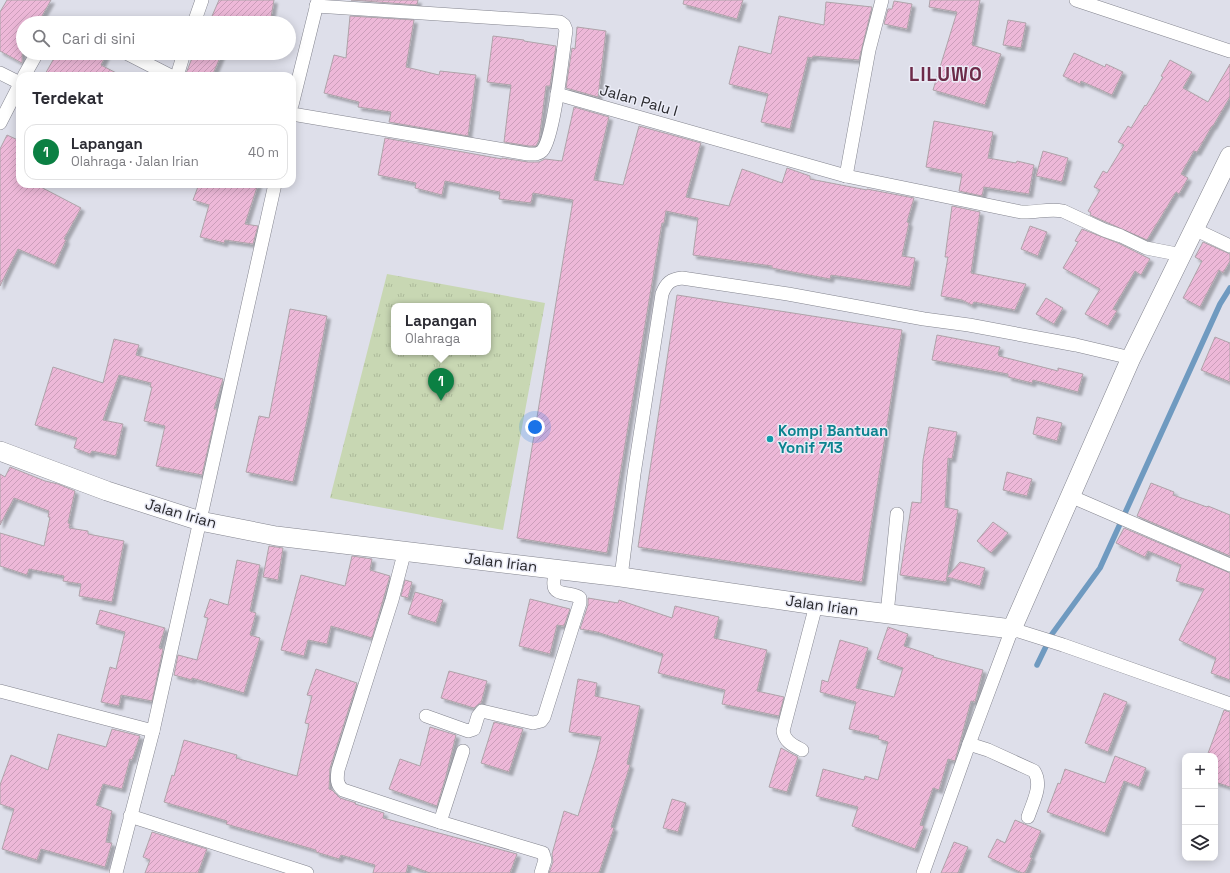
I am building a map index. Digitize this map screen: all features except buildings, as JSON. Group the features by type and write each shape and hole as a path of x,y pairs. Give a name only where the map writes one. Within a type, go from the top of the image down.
{"street":[{"path":"196,16 202,0"},
{"path":"846,176 869,50 882,0"},
{"path":"1076,0 1229,50"},
{"path":"296,89 317,3 560,22 564,25 566,30 558,94 547,145 541,152 535,155 296,115"},
{"path":"26,72 33,60"},
{"path":"140,60 163,72"},
{"path":"178,72 182,60"},
{"path":"0,73 16,81"},
{"path":"0,123 16,91"},
{"name":"Jalan Palu I","path":"558,94 846,176 1021,212 1033,213 1056,210 1063,211 1146,248 1182,255"},
{"path":"923,873 968,744 1012,629 1131,358 1230,156"},
{"path":"116,873 153,731 274,188"},
{"path":"1194,229 1230,246"},
{"path":"620,577 634,474 662,294 669,281 682,278 788,294 1076,345 1131,358"},
{"name":"Jalan Irian","path":"0,451 107,491 200,521 276,536 405,550 620,577 887,614 1012,629"},
{"path":"1070,496 1230,565"},
{"path":"887,614 897,514"},
{"path":"405,550 392,600 338,770 337,777 340,787 343,790 440,822 543,853 545,860 541,873"},
{"path":"426,716 468,731 474,729 478,716 482,711 533,723 541,721 544,717 560,671 580,603 580,598 577,595 555,590 553,586 556,569"},
{"path":"802,750 786,740 783,731 816,604"},
{"path":"1012,629 1034,635 1230,704"},
{"path":"0,691 153,731"},
{"path":"968,744 988,750 1034,771 1037,777 1038,785 1028,817"},
{"path":"440,822 463,751"},
{"path":"130,816 307,873"}],"green space":[{"path":"387,274 545,303 503,530 330,498"}],"waterway":[{"path":"1037,665 1052,634 1100,568 1220,304 1230,288"}],"place":[{"name":"Lapangan","path":"441,401"},
{"name":"Kompi Bantuan Yonif 713","path":"770,439"}],"district":[{"name":"LILUWO","path":"946,74"}]}
